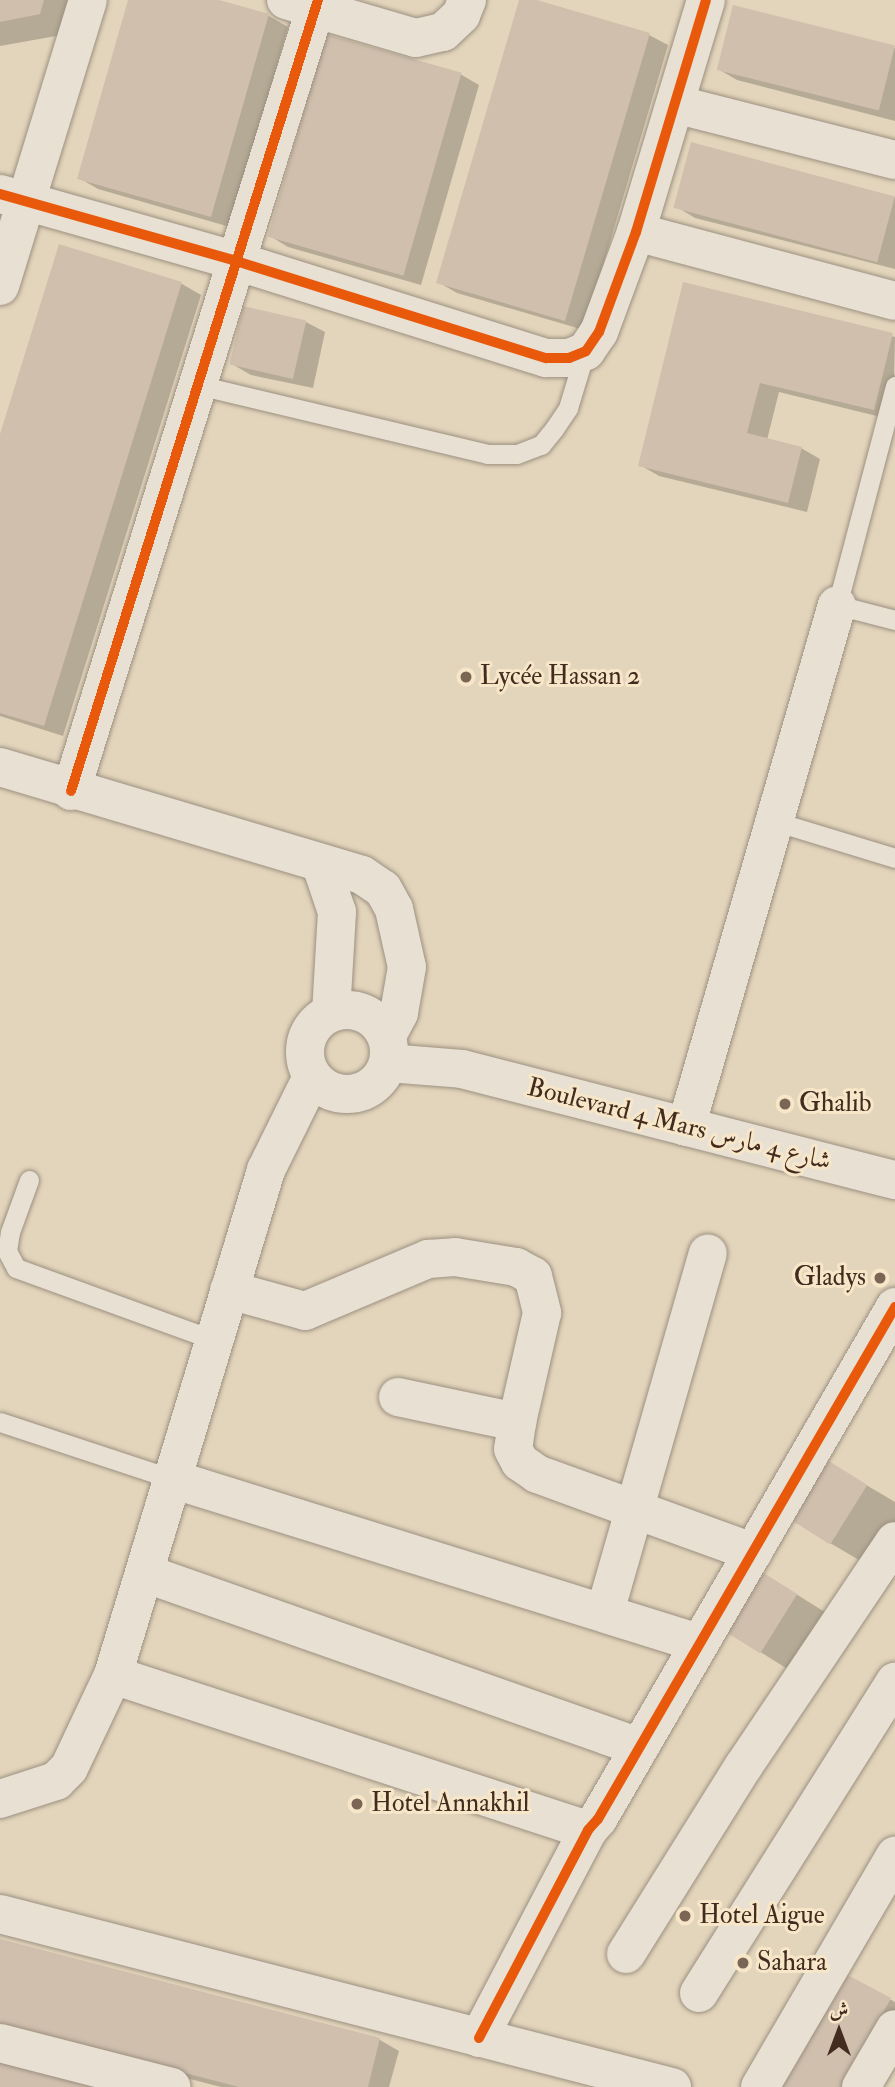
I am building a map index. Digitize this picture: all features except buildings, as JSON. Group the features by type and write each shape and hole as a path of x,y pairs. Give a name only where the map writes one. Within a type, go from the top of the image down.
{"street":[{"path":"0,286 12,197 88,0"},
{"path":"71,791 236,261 307,3 416,38 443,32 461,15 467,0"},
{"path":"12,197 236,261 546,358 569,358 586,351 598,332 636,232 705,0"},
{"path":"675,104 895,160"},
{"path":"636,232 895,301"},
{"path":"686,1127 837,605"},
{"path":"0,767 71,791 362,875 383,889 394,909 407,967 399,1013 379,1080 363,1092 345,1094 326,1089 312,1077 304,1059 306,1040 315,1023 331,1013 363,1013 377,1022 387,1050"},
{"path":"321,865 337,912 331,1013"},
{"name":"Boulevard 4 Mars شارع 4 مارس","path":"387,1050 895,1180"},
{"path":"1,1804 56,1781 69,1768 113,1675 266,1170 312,1077"},
{"path":"605,1612 708,1253"},
{"path":"229,1290 305,1311 428,1259 455,1257 516,1266 533,1276 542,1313 513,1449 520,1462 537,1474 753,1552"},
{"path":"480,2038 588,1830 639,1748 895,1307"},
{"path":"398,1396 517,1422"},
{"path":"172,1479 699,1643"},
{"path":"626,1954 743,1767 895,1541"},
{"path":"144,1573 639,1748"},
{"path":"113,1675 588,1830"},
{"path":"699,1993 895,1682"},
{"path":"760,2087 895,1856"},
{"path":"0,1914 672,2087"},
{"path":"861,2087 895,2029"},
{"path":"0,2043 171,2087"}],"lane":[{"path":"198,385 487,454 517,454 541,444 554,429 568,408 586,351"},
{"path":"895,386 837,605 895,620"},
{"path":"774,821 895,858"},
{"path":"29,1180 10,1232 8,1251 16,1268 214,1340"},
{"path":"0,1422 172,1479"}],"cycle path":[{"path":"71,791 318,0"},
{"path":"0,194 236,261 546,358 569,358 586,351 599,332 636,232 706,0"},
{"path":"479,2038 588,1830 598,1819 895,1307"}],"place":[{"name":"Lycée Hassan 2","path":"466,677"},
{"name":"Ghalib","path":"785,1104"},
{"name":"Gladys","path":"880,1278"},
{"name":"Hotel Annakhil","path":"357,1804"},
{"name":"Hotel Aigue","path":"685,1916"},
{"name":"Sahara","path":"743,1963"}]}
